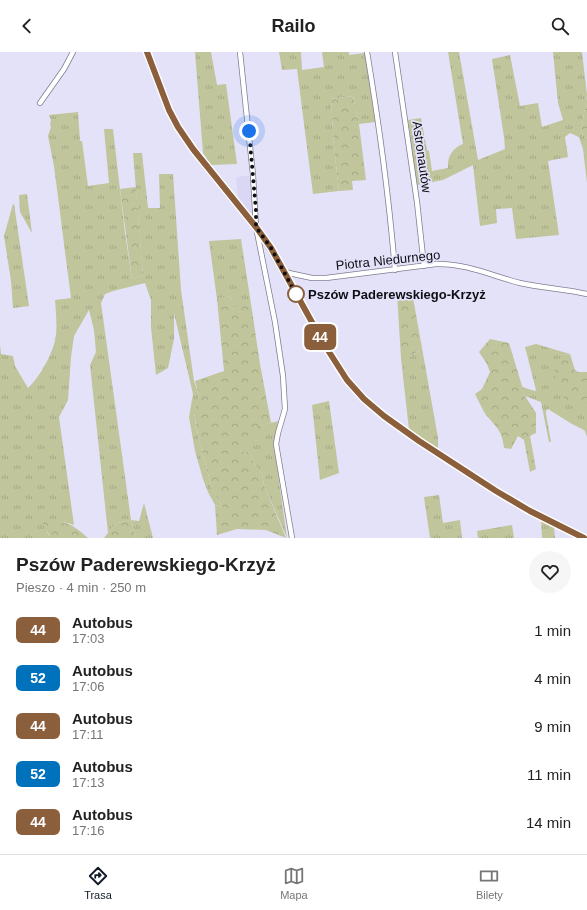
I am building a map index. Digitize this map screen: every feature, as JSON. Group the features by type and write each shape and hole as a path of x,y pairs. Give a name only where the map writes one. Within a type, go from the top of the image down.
{"street":[{"path":"40,103 73,52"},
{"path":"147,52 169,110 178,127 193,149 256,227 271,248 324,344 339,368 364,399 384,416 419,441 496,491 530,511 584,538"},
{"path":"240,52 253,175 256,227 275,322 283,376 285,409 276,444 292,538"},
{"path":"367,52 390,220 394,270"},
{"name":"Astronautów","path":"395,52 418,202 424,266"},
{"name":"Piotra Niedurnego","path":"284,272 312,278 326,278 440,264 461,266 522,283 587,294"}],"shaded area":[{"path":"253,175 254,219 238,198 236,177"}],"green space":[{"path":"195,52 211,52 217,85 226,84 237,164 211,165 203,153"},
{"path":"279,52 301,52 302,70 324,67 322,52 349,52 349,55 365,53 375,122 359,124 353,96 331,99 339,191 313,194 297,69 282,70"},
{"path":"448,52 459,52 478,160 505,149 492,59 510,55 520,106 538,103 542,127 563,120 558,103 553,52 582,52 587,95 581,132 587,138 587,183 583,149 579,137 570,133 565,137 568,157 548,161 559,235 516,239 512,208 496,209 497,223 480,226 473,165 443,180 417,185 408,120 421,118 432,171 448,168 451,153 463,144"},
{"path":"587,95 587,138 581,132"},
{"path":"353,96 359,124 366,180 352,181 353,190 339,191 331,99"},
{"path":"78,112 80,141 82,141 88,186 109,183 104,129 113,129 132,279 143,275 133,153 142,153 148,208 160,208 159,174 173,174 181,290 194,381 199,396 194,415 212,489 223,508 215,505 208,492 195,451 189,417 193,394 174,313 174,339 168,368 156,375 151,327 151,300 145,283 105,294 101,303 131,520 116,523 108,533 90,365 96,352 94,330 89,310 74,336 68,400 59,417 74,525 64,522 47,532 51,538 0,538 0,345 1,354 13,356 15,366 28,388 46,364 55,342 55,300 71,298 54,166 48,136 51,127 49,115"},
{"path":"136,187 143,275 132,279 120,189"},
{"path":"27,194 32,233 20,212 19,195"},
{"path":"13,204 29,306 13,308 11,281 4,236"},
{"path":"241,239 251,304 233,308 231,296 217,299 209,241"},
{"path":"412,292 422,348 407,359 401,358 397,294"},
{"path":"231,296 233,307 251,304 271,423 259,426 259,439 238,451 249,452 255,465 262,473 264,485 286,538 266,530 237,529 217,535 215,505 223,508 212,489 199,440 194,413 199,396 195,381 224,371 217,299"},
{"path":"490,339 509,343 525,396 536,413 536,433 530,436 536,469 530,472 524,440 518,436 511,449 504,448 503,441 497,428 484,412 475,394 482,389 490,372 487,364 479,352"},
{"path":"536,344 570,354 563,355 584,405 587,406 587,437 585,431 548,409 546,414 551,442 549,442 541,402 525,396 522,387 536,390 525,347"},
{"path":"422,348 438,438 438,449 409,430 401,358 410,357"},
{"path":"570,354 575,370 578,372 587,372 587,406 567,402 556,383 554,373 557,362 563,355"},
{"path":"329,401 339,473 320,480 312,405"},
{"path":"278,421 274,445 287,538 264,485 262,473 255,465 249,452 237,451 259,439 259,426"},
{"path":"439,495 443,523 460,520 462,538 430,538 424,497"},
{"path":"144,503 153,538 136,538 131,520 139,521"},
{"path":"47,520 60,521 69,524 88,538 51,538 42,522"},
{"path":"131,520 136,538 104,538 116,523"},
{"path":"541,520 554,528 555,538 542,538"},
{"path":"512,525 514,538 478,538 477,531"}],"bus line":[{"name":"44","path":"147,52 169,110 178,127 193,149 256,227 271,248 324,344 347,380 364,399 384,416 419,441 496,491 530,511 584,538"}],"place":[{"name":"Pszów Paderewskiego-Krzyż","path":"296,294"}],"route":[{"path":"249,131 256,227 271,248 297,296 296,294"}]}
